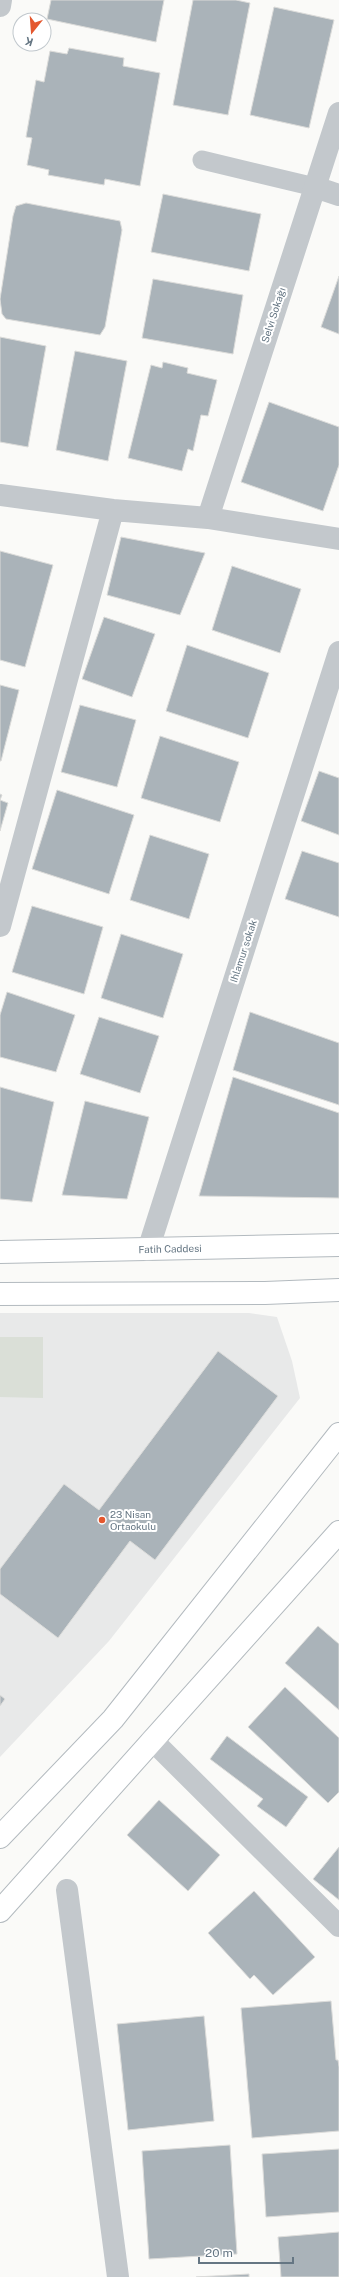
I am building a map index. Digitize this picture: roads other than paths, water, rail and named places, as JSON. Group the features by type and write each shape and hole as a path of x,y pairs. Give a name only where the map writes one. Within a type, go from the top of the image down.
{"main road":[{"name":"Fatih Caddesi","path":"0,1252 339,1245"},
{"path":"0,1294 265,1293 339,1290"},
{"path":"0,1837 113,1719 339,1434"},
{"path":"0,1911 339,1532"}],"street":[{"path":"0,6 1,0"},
{"name":"Selvi Sokağı","path":"208,518 339,113"},
{"path":"315,187 339,195"},
{"path":"0,495 113,510 208,518 339,539"},
{"path":"0,926 113,510"},
{"name":"Ihlamur sokak","path":"148,1250 339,652"},
{"path":"152,1740 339,1926"},
{"path":"67,1890 118,2277"}],"lane":[{"path":"202,160 315,187"}],"place":[{"name":"23 Nisan Ortaokulu","path":"102,1520"}]}
